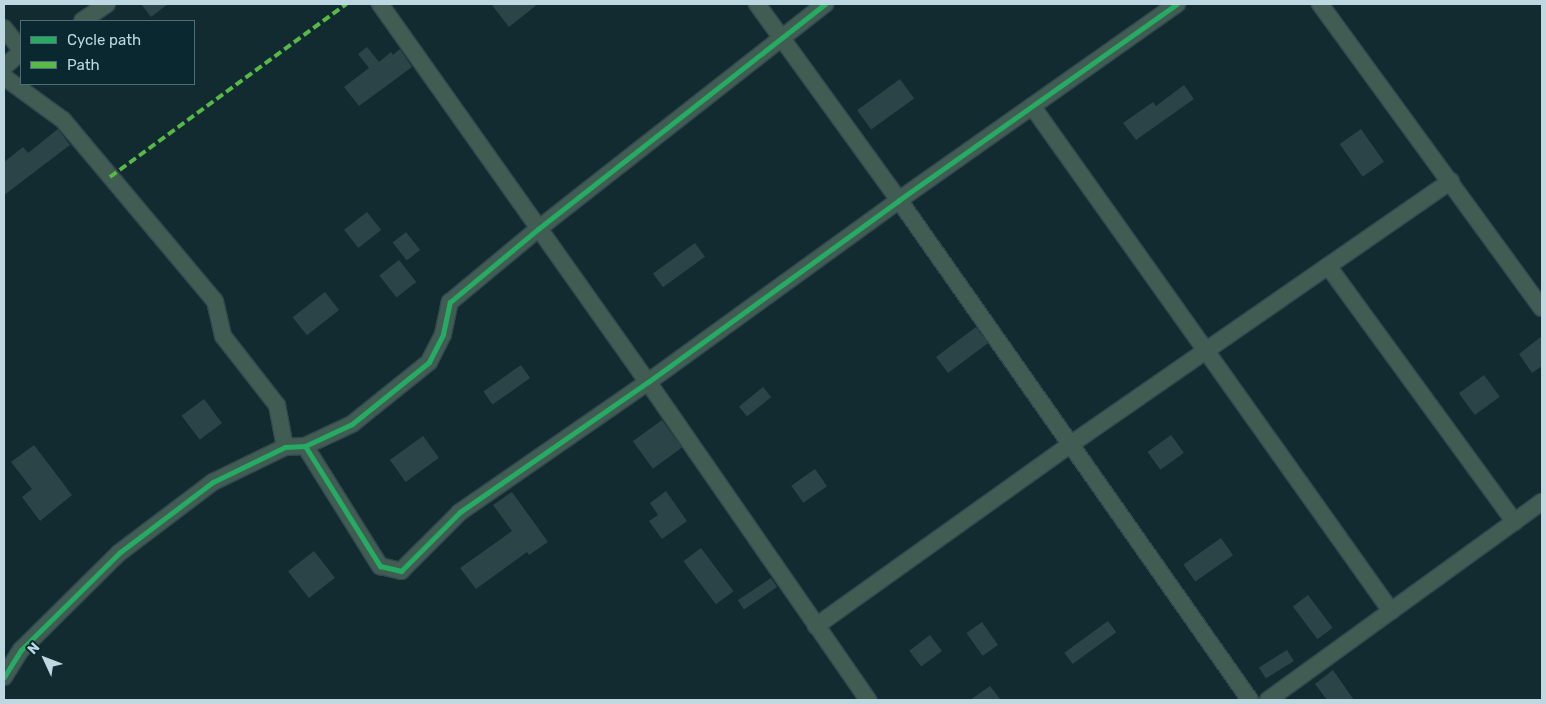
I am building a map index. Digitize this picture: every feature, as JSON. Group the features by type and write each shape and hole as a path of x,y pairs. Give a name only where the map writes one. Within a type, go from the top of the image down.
{"street":[{"path":"83,20 107,4"},
{"path":"380,4 648,382 868,700"},
{"path":"757,4 899,200 1250,700"},
{"path":"4,677 22,650 120,554 213,482 285,447 305,446 352,424 429,362 443,334 450,302 538,229 825,4"},
{"path":"305,446 380,566 402,571 460,512 648,382 899,200 1177,4"},
{"path":"1320,4 1542,308"},
{"path":"4,28 20,50"},
{"path":"4,67 20,52"},
{"path":"4,77 62,120 215,301 223,336 277,405 285,447"},
{"path":"1032,106 1205,352 1391,611"},
{"path":"816,626 1071,444 1451,181"},
{"path":"1328,266 1515,522"},
{"path":"1268,700 1542,502"}],"building":[{"path":"141,4 168,4 151,17"},
{"path":"491,4 538,4 509,27"},
{"path":"367,47 379,62 391,52 393,55 400,49 412,67 359,106 344,87 369,68 358,54"},
{"path":"900,79 914,98 871,130 857,110"},
{"path":"1184,85 1194,99 1136,140 1123,123 1153,102 1156,106"},
{"path":"58,129 70,145 4,195 4,162 23,147 28,153"},
{"path":"1361,129 1384,162 1363,177 1340,144"},
{"path":"367,212 381,230 358,248 344,230"},
{"path":"406,232 420,250 407,261 393,242"},
{"path":"695,243 705,257 663,287 653,274"},
{"path":"399,260 416,282 397,297 379,275"},
{"path":"325,292 339,310 307,335 293,317"},
{"path":"976,327 988,343 948,373 936,357"},
{"path":"1542,336 1542,366 1532,373 1519,354"},
{"path":"521,365 530,378 492,404 483,391"},
{"path":"1484,375 1500,397 1475,415 1459,393"},
{"path":"763,387 771,397 747,417 739,407"},
{"path":"204,399 222,423 200,440 182,416"},
{"path":"662,420 682,448 653,469 633,441"},
{"path":"1171,435 1184,453 1160,470 1148,452"},
{"path":"423,436 439,458 406,482 390,460"},
{"path":"34,445 72,495 40,521 22,497 32,489 11,462"},
{"path":"815,469 827,486 803,503 791,486"},
{"path":"666,491 687,521 662,539 649,521 658,515 650,503"},
{"path":"512,492 548,542 529,555 527,552 476,589 460,568 512,531 493,505"},
{"path":"1221,538 1233,555 1195,582 1183,564"},
{"path":"701,548 733,591 716,604 683,561"},
{"path":"314,551 335,578 309,598 288,571"},
{"path":"771,578 777,587 744,609 738,600"},
{"path":"1308,595 1333,628 1318,639 1293,606"},
{"path":"1108,621 1116,632 1073,664 1064,653"},
{"path":"982,622 998,645 982,656 966,633"},
{"path":"930,635 942,651 921,667 909,651"},
{"path":"1287,650 1294,661 1266,679 1259,667"},
{"path":"1333,670 1354,700 1327,700 1315,684"},
{"path":"990,686 1001,700 970,700"}],"marked path":[{"path":"110,177 346,4"}],"cycle path":[{"path":"4,677 21,650 119,553 213,482 285,447 305,446 352,424 429,362 443,334 450,302 538,229 825,4"},
{"path":"305,446 380,566 401,571 460,512 648,382 899,200 1177,4"}]}
